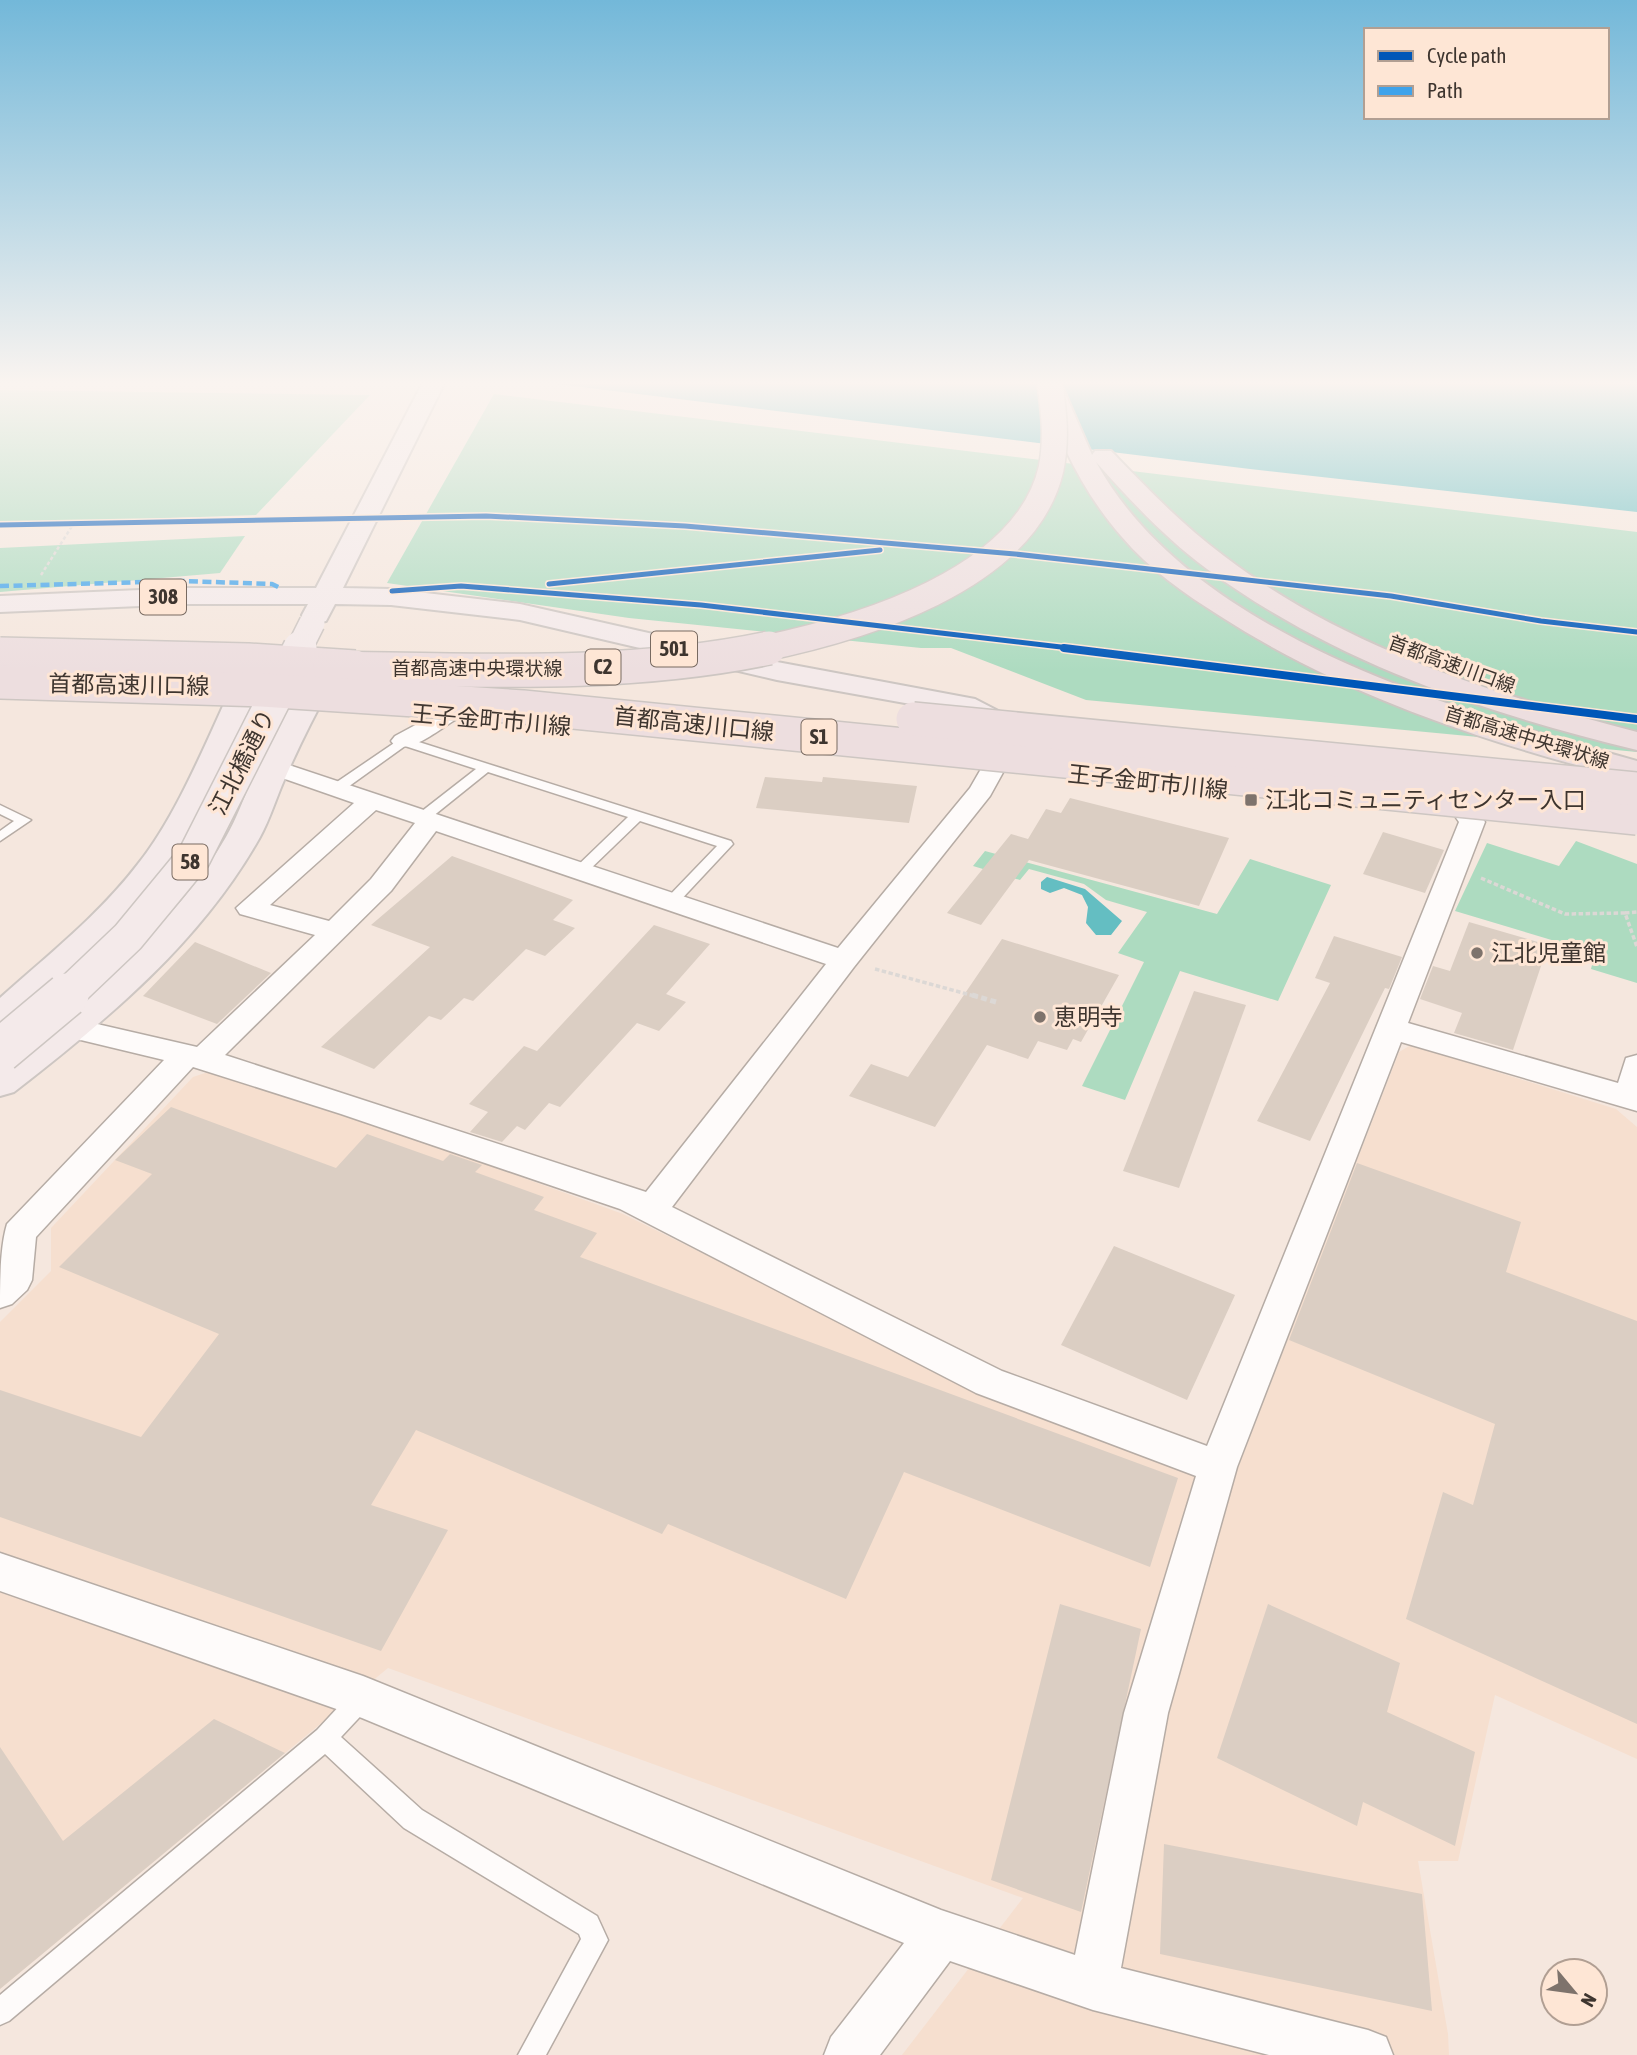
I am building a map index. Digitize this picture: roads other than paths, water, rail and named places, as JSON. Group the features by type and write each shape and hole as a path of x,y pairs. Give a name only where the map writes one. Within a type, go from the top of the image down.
{"highway":[{"name":"首都高速中央環状線","path":"0,637 130,639 539,659 672,654 788,636 860,615 917,592 958,569 997,538 1020,511 1037,480"},
{"name":"首都高速中央環状線","path":"0,663 440,669 590,668 697,659 818,636 868,621 928,596 976,568 1016,534 1041,499 1049,480"},
{"name":"首都高速中央環状線","path":"1095,480 1120,519 1154,555 1224,608 1308,656 1381,688 1484,725 1637,771"},
{"name":"首都高速川口線","path":"1123,480 1177,535 1259,596 1338,638 1433,677 1537,714 1637,741"},
{"name":"首都高速川口線","path":"0,654 221,659 382,669 1637,789"},
{"name":"首都高速川口線","path":"0,682 192,685 510,705 1637,818"}],"main road":[{"path":"326,597 385,480"},
{"name":"308","path":"0,604 174,597 326,597"},
{"name":"501","path":"326,597 417,599 520,612 777,671 935,698 964,705 993,720 998,730 995,756"},
{"name":"江北橋通り","path":"0,1051 61,1003 122,945 169,892 194,857 326,597"},
{"name":"王子金町市川線","path":"181,825 244,690 311,693 447,715 995,756 1460,803 1637,811"},
{"name":"58","path":"0,1082 71,1028 132,976 177,929 216,879 244,835 311,693"},
{"name":"王子金町市川線","path":"1460,803 1637,831"},
{"name":"58","path":"1,1017 111,918 152,870 181,825"}],"street":[{"path":"403,741 447,715"},
{"path":"650,1211 844,960 981,792 995,756"},
{"path":"274,767 844,960"},
{"path":"335,932 250,908 371,801"},
{"path":"1093,1986 1146,1713 1218,1467 1472,822 1460,803"},
{"path":"0,1294 15,1280 19,1233 194,1058 335,932 381,885 426,820"},
{"path":"181,825 244,835"},
{"path":"71,1028 194,1058 619,1196 989,1382 1218,1467"},
{"path":"1390,1028 1637,1099"},
{"path":"1637,1066 1633,1086 1637,1099"},
{"path":"0,1572 363,1697 941,1934 1093,1986 1368,2055"},
{"path":"849,2055 941,1934"}],"lane":[{"path":"336,789 403,741 726,844 671,902"},
{"path":"426,820 486,767"},
{"path":"0,809 24,820 0,837"},
{"path":"579,872 637,816"},
{"path":"0,2012 325,1738 363,1697"},
{"path":"325,1738 413,1819 587,1925 596,1940 531,2055"}],"water":[{"path":"1348,480 1637,480 1637,512"},
{"path":"1047,877 1085,889 1122,921 1111,935 1096,935 1086,923 1088,907 1082,895 1064,888 1050,893 1041,889 1041,882"}],"place":[{"name":"江北コミュニティセンター入口","path":"1251,800"},
{"name":"江北児童館","path":"1477,953"},
{"name":"恵明寺","path":"1040,1017"}]}
